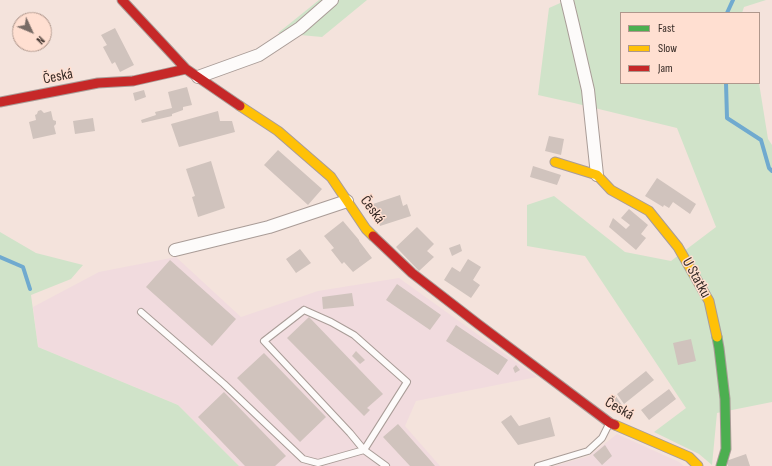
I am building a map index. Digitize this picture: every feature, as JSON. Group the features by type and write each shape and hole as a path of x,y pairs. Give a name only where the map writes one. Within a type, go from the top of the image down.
{"street":[{"path":"122,0 186,68"},
{"path":"198,77 259,55 300,28 332,0"},
{"path":"566,0 588,90 597,175"},
{"name":"Česká","path":"0,102 98,83 133,81 186,68 278,131 331,177 366,230 412,273 610,423 689,456 698,466"},
{"name":"U Statku","path":"555,162 597,175 611,190 649,211 678,247 709,301 719,348 725,399 726,449 721,466"},
{"path":"175,250 269,227 347,201"}],"lane":[{"path":"141,312 224,384 303,459 318,463 364,450 407,382 354,335 331,322 304,310 264,341 364,450 386,466"},
{"path":"538,466 588,451 602,438 610,423"}],"shaded area":[{"path":"176,257 241,317 318,291 399,278 537,377 416,401 405,426 440,466 239,466 178,405 38,347 33,307 99,272"},
{"path":"617,434 679,462 684,466 554,466 589,456"}],"green space":[{"path":"319,0 367,0 322,37 278,33"},
{"path":"567,0 766,0 744,7 742,12 620,12 620,84 759,84 768,139 772,145 772,402 717,413 712,465 699,454 654,432 686,408 585,256 527,246 527,205 554,196 625,252 671,261 716,227 677,128 538,95 549,8"},
{"path":"0,232 36,253 83,265 71,279 31,295 38,347 178,405 239,466 0,466"}],"building":[{"path":"115,28 134,65 120,72 115,62 112,64 103,47 107,45 101,35"},
{"path":"187,87 192,105 183,107 183,110 172,114 172,116 142,123 141,120 156,115 155,112 172,108 168,92"},
{"path":"144,90 146,97 135,101 133,93"},
{"path":"41,110 44,113 51,111 53,120 56,121 54,126 56,134 33,139 29,122 36,120 35,115"},
{"path":"218,111 220,121 232,121 235,132 179,147 171,124"},
{"path":"93,118 95,131 75,134 73,121"},
{"path":"549,136 564,139 561,155 545,151"},
{"path":"278,150 322,189 308,205 264,165"},
{"path":"211,161 225,208 198,217 192,197 195,196 186,169"},
{"path":"533,166 561,175 557,185 530,177"},
{"path":"657,178 696,204 690,214 673,202 669,208 664,205 663,207 645,196"},
{"path":"400,195 403,206 407,204 411,216 380,226 373,204"},
{"path":"629,209 648,225 641,234 646,238 636,250 609,227 613,218 626,229 630,225 621,218"},
{"path":"343,221 372,258 353,272 344,262 342,264 331,250 334,248 324,236"},
{"path":"417,227 434,244 427,251 434,257 419,271 396,247"},
{"path":"460,244 462,251 452,256 449,248"},
{"path":"300,249 311,263 296,273 286,259"},
{"path":"468,259 481,267 473,280 480,285 471,298 444,280 452,267 460,272"},
{"path":"170,260 236,319 212,346 146,287"},
{"path":"397,284 441,315 430,330 386,300"},
{"path":"352,293 354,306 323,309 322,297"},
{"path":"309,317 383,394 367,408 370,410 364,416 287,338"},
{"path":"456,325 508,360 498,375 446,341"},
{"path":"691,339 696,361 678,365 673,343"},
{"path":"356,351 365,360 360,364 352,356"},
{"path":"264,353 326,417 300,442 237,378"},
{"path":"516,365 520,370 515,373 513,368"},
{"path":"646,371 654,380 624,404 617,394"},
{"path":"669,389 676,399 649,420 641,410"},
{"path":"224,392 286,456 275,466 245,466 198,417"},
{"path":"615,395 622,405 616,409 609,399"},
{"path":"511,415 519,426 550,417 555,436 518,445 501,422"},
{"path":"398,424 435,466 410,466 383,437"},
{"path":"605,445 612,456 602,465 593,455"},
{"path":"746,454 750,466 728,466 726,461"}],"waterway":[{"path":"727,12 733,0"},
{"path":"726,84 727,118 761,140 769,168 772,171"},
{"path":"0,257 23,267 30,289"}],"traffic: fast":[{"path":"717,337 725,399 726,449 721,466"}],"traffic: slow":[{"path":"240,106 278,131 331,177 366,229 373,236"},
{"path":"555,162 597,175 611,190 649,211 678,247 709,301 717,337"},
{"path":"615,425 689,457 698,466"}],"traffic: jam":[{"path":"122,0 186,69 240,106"},
{"path":"0,102 98,83 133,81 186,69"},
{"path":"373,236 412,273 610,423 615,425"}]}
